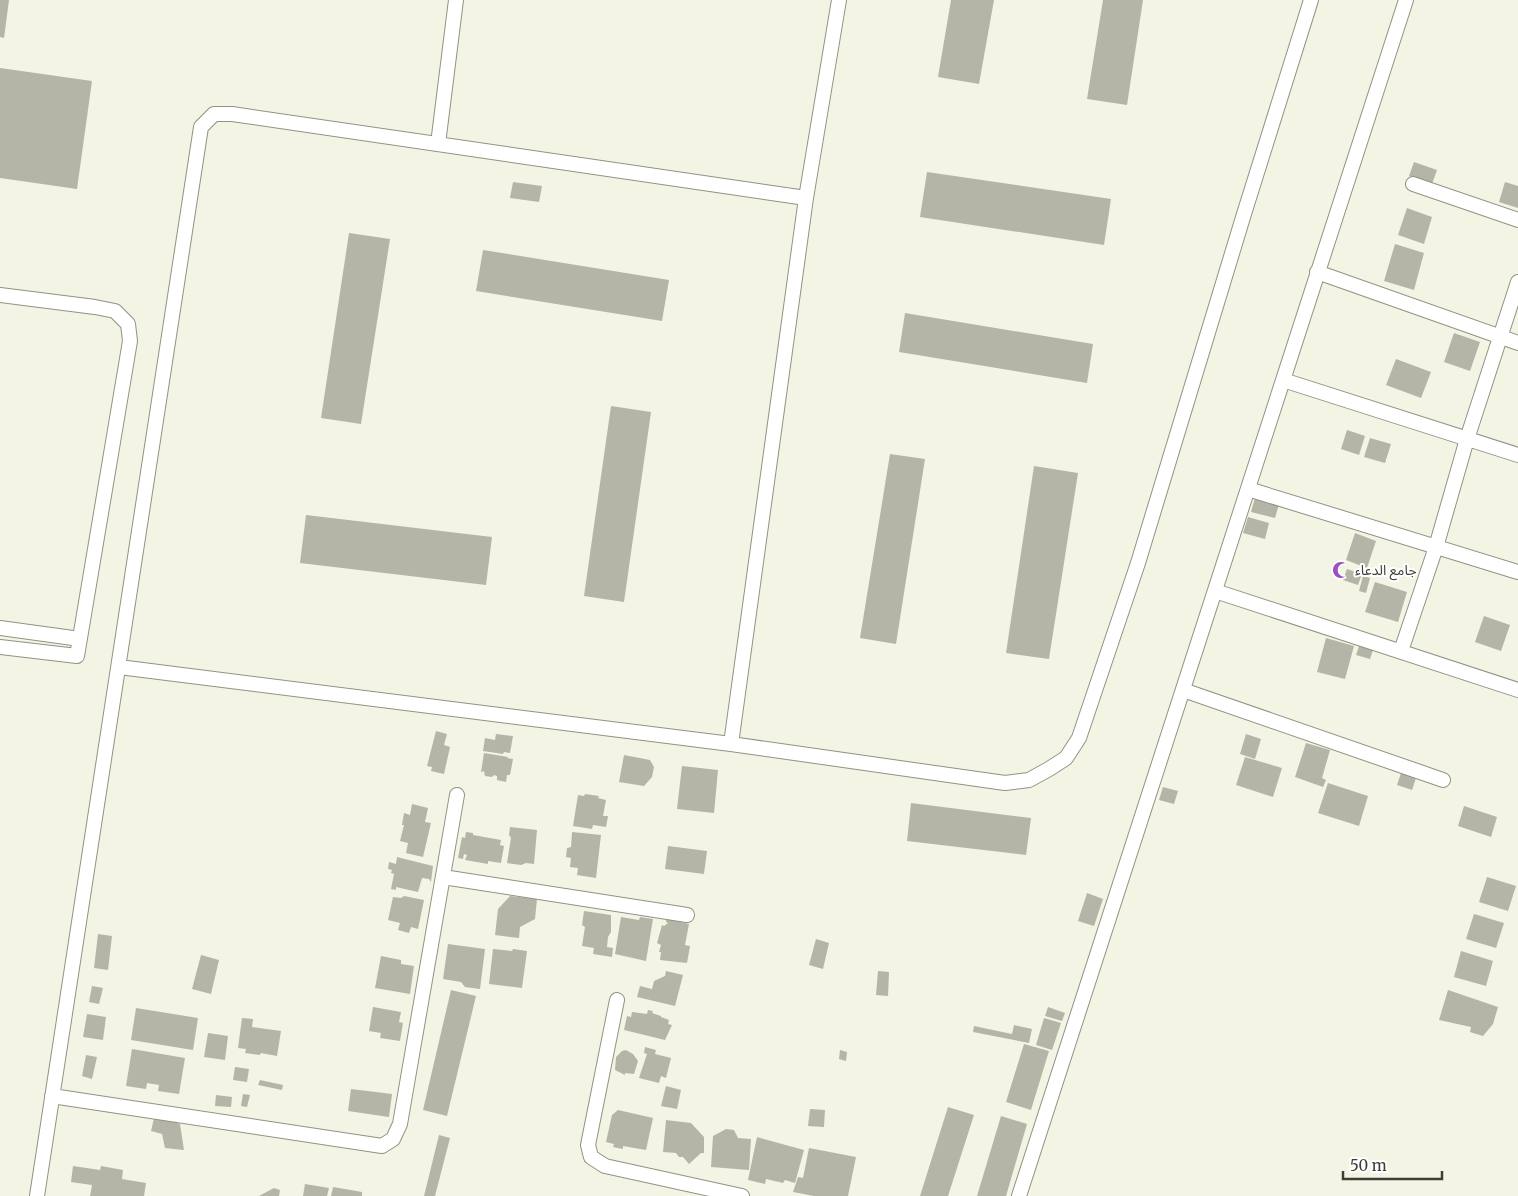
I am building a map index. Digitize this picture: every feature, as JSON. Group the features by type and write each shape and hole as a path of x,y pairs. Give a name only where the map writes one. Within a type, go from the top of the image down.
{"street":[{"path":"438,144 456,0"},
{"path":"731,744 806,198 839,0"},
{"path":"119,667 731,744 1004,783 1029,780 1066,758 1079,738 1138,563 1311,0"},
{"path":"1020,1196 1406,0"},
{"path":"37,1196 201,127 214,114 232,114 806,198"},
{"path":"1413,184 1518,220"},
{"path":"1317,272 1518,343"},
{"path":"1401,652 1436,547 1467,439 1518,282"},
{"path":"0,295 114,311 128,324 130,341 77,656 0,647"},
{"path":"1283,380 1518,455"},
{"path":"1248,489 1518,572"},
{"path":"1215,591 1518,690"},
{"path":"0,628 80,639"},
{"path":"1183,690 1443,780"},
{"path":"52,1096 382,1146 393,1139 400,1124 457,795"},
{"path":"443,876 687,915"},
{"path":"617,1000 588,1145 591,1157 605,1166 742,1196"}],"building":[{"path":"0,0 9,0 4,38 0,37"},
{"path":"951,0 994,0 979,84 938,77"},
{"path":"1103,0 1143,0 1127,105 1087,99"},
{"path":"0,68 92,81 77,189 0,178"},
{"path":"1414,162 1437,170 1432,184 1409,176"},
{"path":"927,172 1111,199 1104,245 920,217"},
{"path":"513,182 542,186 539,202 510,198"},
{"path":"1505,182 1518,186 1518,208 1499,202"},
{"path":"1407,208 1432,217 1424,244 1398,235"},
{"path":"349,233 390,239 361,424 321,418"},
{"path":"1395,244 1424,253 1414,290 1384,281"},
{"path":"483,250 669,280 662,321 476,291"},
{"path":"905,313 1093,344 1087,383 899,352"},
{"path":"1454,333 1480,342 1470,371 1444,362"},
{"path":"1396,359 1431,372 1421,398 1386,385"},
{"path":"611,406 651,412 624,602 584,596"},
{"path":"1347,430 1365,436 1359,455 1341,449"},
{"path":"1370,438 1391,444 1385,463 1364,457"},
{"path":"890,454 925,459 896,644 860,638"},
{"path":"1034,466 1078,473 1049,659 1006,653"},
{"path":"1258,487 1282,494 1275,518 1251,512"},
{"path":"306,515 492,537 486,585 300,563"},
{"path":"1248,517 1269,523 1265,539 1243,533"},
{"path":"1355,533 1376,541 1367,568 1346,560"},
{"path":"1347,569 1362,574 1358,585 1343,580"},
{"path":"1363,576 1370,578 1366,593 1359,591"},
{"path":"1375,582 1407,592 1398,622 1365,612"},
{"path":"1484,616 1510,625 1501,651 1475,642"},
{"path":"1326,638 1354,646 1345,679 1317,672"},
{"path":"1360,643 1374,647 1370,659 1356,655"},
{"path":"436,731 447,734 444,745 450,747 444,774 431,771 432,767 427,766"},
{"path":"496,734 513,736 510,753 504,752 503,754 483,751 485,738 495,740"},
{"path":"1246,734 1261,739 1255,759 1240,754"},
{"path":"1306,743 1330,750 1322,778 1326,780 1323,787 1295,777"},
{"path":"484,753 513,759 510,775 507,775 506,782 497,780 497,776 494,775 492,777 485,776 484,771 481,772"},
{"path":"624,755 650,760 654,767 652,777 644,786 619,782"},
{"path":"1245,757 1282,768 1273,797 1236,785"},
{"path":"682,766 718,770 714,813 677,809"},
{"path":"1401,773 1416,778 1412,790 1397,785"},
{"path":"1328,783 1368,796 1359,826 1318,813"},
{"path":"1163,787 1178,791 1174,804 1159,800"},
{"path":"585,794 599,796 598,798 606,800 603,816 608,816 606,827 593,825 592,829 573,826 578,795 584,796"},
{"path":"911,803 1031,818 1026,855 907,841"},
{"path":"412,804 428,808 425,822 431,823 423,857 406,853 408,843 400,841 404,825 402,825 404,813 410,815"},
{"path":"1464,806 1497,817 1491,837 1458,826"},
{"path":"510,827 537,830 534,864 507,863 511,838 509,835"},
{"path":"466,832 501,840 500,845 504,846 501,863 488,861 488,864 465,860 467,855 464,854 463,859 458,858 462,837 465,838"},
{"path":"572,832 601,835 596,878 577,875 578,868 570,867 571,858 566,857 567,848 571,847"},
{"path":"668,846 707,851 704,874 665,869"},
{"path":"397,857 433,866 431,882 429,879 422,878 418,892 396,887 396,890 391,889 394,874 391,873 392,870 388,869 389,862 396,864"},
{"path":"1487,877 1516,886 1508,911 1479,902"},
{"path":"1087,893 1103,899 1094,926 1078,921"},
{"path":"404,896 424,900 418,929 411,927 409,933 398,930 400,923 388,920 393,897 401,898"},
{"path":"510,896 537,899 535,919 520,927 519,938 495,935 498,909"},
{"path":"584,911 611,915 611,932 608,937 607,947 613,948 612,957 593,954 594,948 582,946 585,927 582,925"},
{"path":"1474,914 1504,923 1496,948 1466,939"},
{"path":"621,917 639,920 640,917 653,919 646,961 615,954"},
{"path":"666,918 689,924 685,945 690,946 687,963 660,960 661,952 659,952 661,945 657,943 662,925 664,926 668,923"},
{"path":"98,934 112,936 108,970 94,968"},
{"path":"816,939 829,943 823,969 809,965"},
{"path":"448,944 485,949 480,989 465,987 461,982 443,979"},
{"path":"493,949 527,951 522,988 489,984"},
{"path":"1461,951 1493,961 1486,986 1454,977"},
{"path":"201,955 219,960 211,994 192,989"},
{"path":"381,956 401,960 401,964 414,966 410,994 375,988"},
{"path":"666,971 683,975 675,1006 637,997 640,986 652,989 654,981 665,976"},
{"path":"878,971 889,972 888,996 876,995"},
{"path":"92,986 103,988 99,1004 89,1002"},
{"path":"451,990 476,996 447,1116 423,1110"},
{"path":"1448,990 1498,1007 1493,1024 1483,1036 1470,1032 1471,1027 1439,1020"},
{"path":"373,1007 401,1012 399,1022 403,1023 400,1041 380,1038 381,1033 369,1031"},
{"path":"1048,1007 1065,1013 1062,1021 1045,1016"},
{"path":"136,1008 198,1018 193,1050 131,1040"},
{"path":"648,1010 669,1020 668,1024 672,1025 665,1040 624,1030 627,1016 631,1017 632,1012 647,1014"},
{"path":"87,1014 106,1017 103,1040 83,1037"},
{"path":"242,1018 253,1019 252,1027 281,1031 277,1056 245,1053 246,1049 238,1048"},
{"path":"1044,1018 1061,1023 1052,1050 1036,1045"},
{"path":"1014,1025 1032,1029 1029,1043 973,1032 974,1026 1012,1034"},
{"path":"208,1033 228,1036 225,1060 204,1057"},
{"path":"1024,1044 1049,1051 1031,1110 1006,1102"},
{"path":"645,1047 656,1050 655,1054 671,1058 666,1078 661,1076 659,1083 639,1078 647,1054 644,1053"},
{"path":"132,1049 185,1058 179,1094 158,1091 159,1085 147,1083 146,1089 126,1086"},
{"path":"626,1050 633,1054 638,1061 634,1074 625,1073 625,1075 615,1070 616,1057"},
{"path":"840,1050 847,1052 846,1061 839,1059"},
{"path":"86,1055 97,1057 92,1079 82,1076"},
{"path":"235,1067 249,1069 247,1082 233,1080"},
{"path":"260,1080 283,1085 282,1090 258,1085"},
{"path":"666,1086 681,1090 677,1109 661,1106"},
{"path":"351,1089 392,1094 389,1117 348,1111"},
{"path":"243,1094 250,1095 247,1107 241,1106"},
{"path":"216,1095 232,1097 231,1107 215,1106"},
{"path":"948,1107 974,1115 948,1196 920,1196"},
{"path":"810,1109 825,1110 824,1127 808,1126"},
{"path":"618,1110 653,1118 646,1150 623,1146 623,1149 613,1147 614,1144 606,1142 612,1115"},
{"path":"155,1114 180,1124 184,1150 165,1148 162,1134 151,1131"},
{"path":"1001,1116 1027,1124 1006,1196 977,1196"},
{"path":"666,1120 691,1123 704,1137 704,1153 701,1153 689,1164 676,1153 663,1152"},
{"path":"726,1129 734,1130 738,1138 751,1139 749,1170 711,1167 713,1136"},
{"path":"439,1135 450,1138 435,1196 424,1196"},
{"path":"757,1137 804,1150 795,1183 785,1180 783,1183 766,1179 765,1184 748,1180"},
{"path":"809,1148 856,1157 848,1196 814,1196 793,1192 798,1177 803,1178"},
{"path":"73,1166 100,1170 101,1166 123,1170 122,1179 146,1183 144,1196 90,1196 92,1185 71,1182"},
{"path":"305,1184 329,1188 327,1196 303,1196"},
{"path":"333,1187 362,1192 362,1196 331,1196"},
{"path":"274,1188 280,1190 279,1196 259,1196"}],"place":[{"name":"جامع الدعاء","path":"1341,570"}]}
